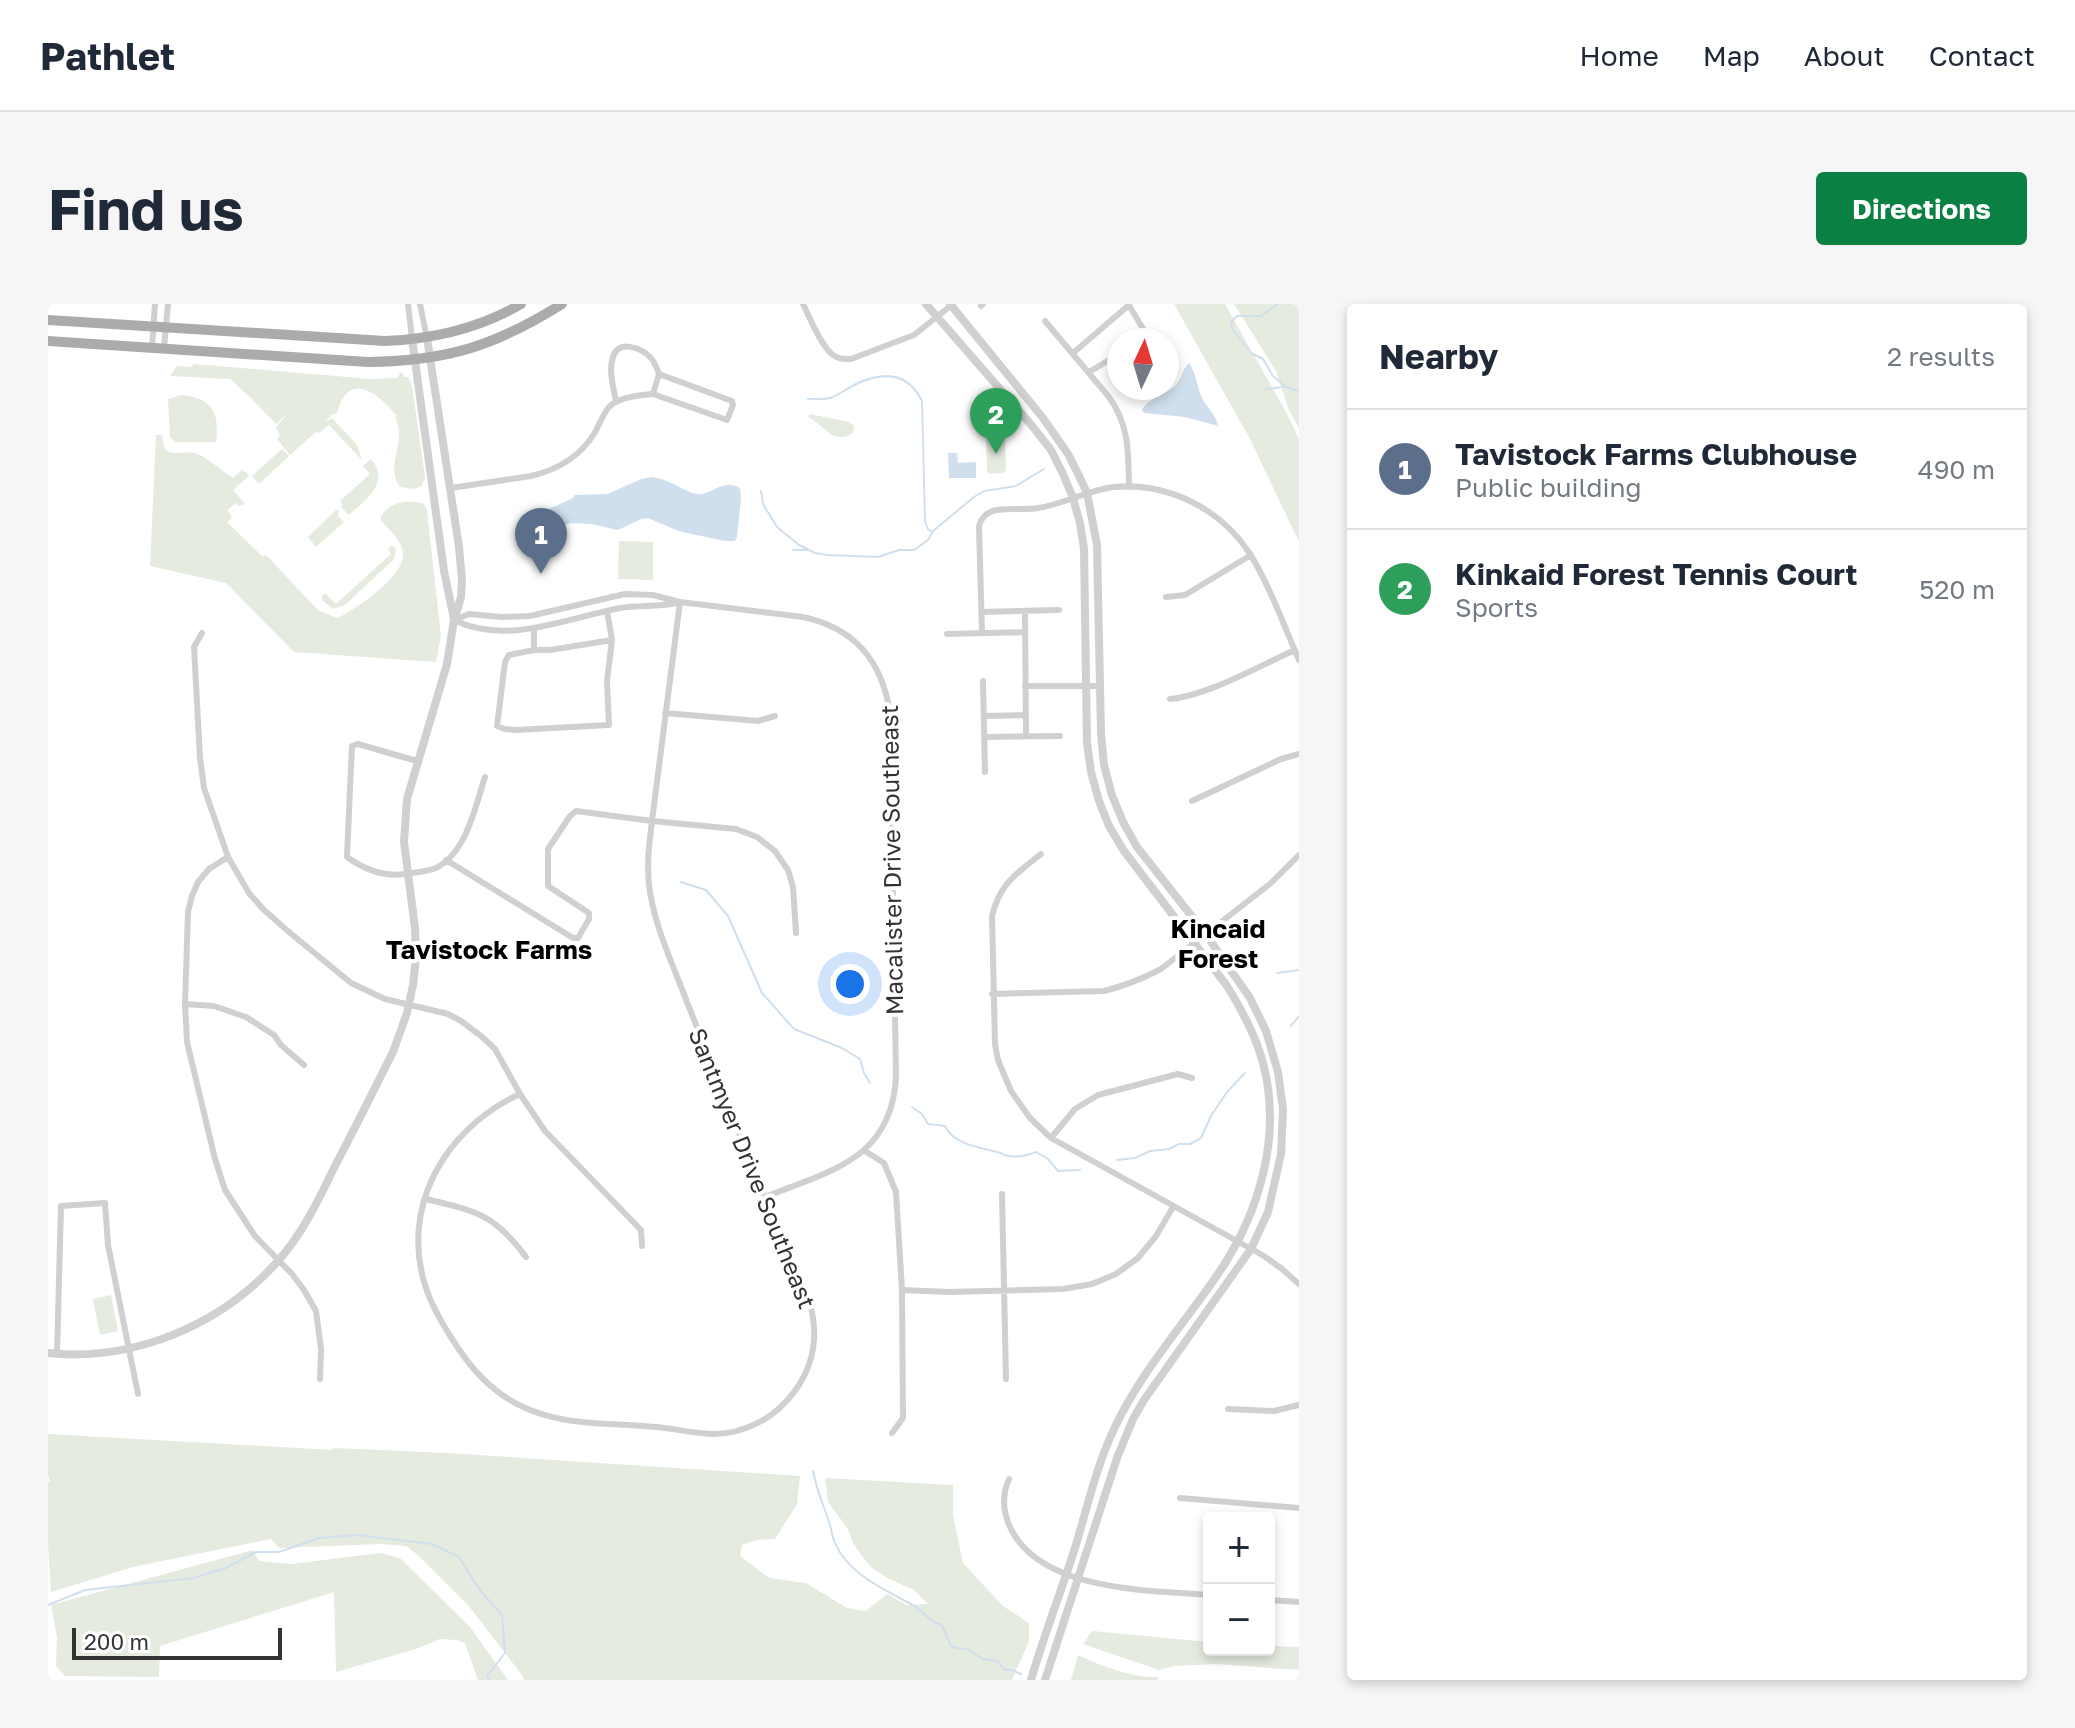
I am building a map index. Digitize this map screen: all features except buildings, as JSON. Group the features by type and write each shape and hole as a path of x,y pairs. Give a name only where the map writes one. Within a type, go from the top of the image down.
{"main road":[{"path":"48,320 368,341 427,338 479,324 521,304"},
{"path":"48,341 368,362 430,359 515,331 562,304"}],"street":[{"path":"155,304 154,327 158,349"},
{"path":"158,349 166,328 168,304"},
{"path":"408,304 444,571 454,620"},
{"path":"138,1394 129,1348 108,1245 105,1203 61,1206 52,1353 109,1352 129,1348 182,1331 222,1310 278,1261 305,1225 393,1052 409,1005 416,949 404,842 407,799 447,664 462,580 451,488 420,304"},
{"path":"803,304 826,348 841,359 851,359 914,335 951,304 1043,418 1068,454 1087,493 1097,545 1104,765 1117,808 1137,847 1237,977 1257,1012 1274,1056 1281,1093 1283,1130 1278,1173 1268,1212 1251,1249 1133,1419 1117,1458 1045,1680"},
{"path":"926,304 1042,439 1063,474 1073,498 1084,549 1089,757 1099,801 1124,851 1227,986 1241,1009 1263,1063 1268,1090 1268,1145 1256,1201 1239,1242 1125,1407 1104,1454 1031,1680"},
{"path":"1073,353 1128,305 1141,328"},
{"path":"1045,321 1109,397 1123,420 1128,445 1129,487"},
{"path":"451,488 541,474 564,463 585,447 608,409 616,402 653,394 727,420 733,405 732,401 659,374 650,357 630,346 619,349 613,357 612,382 616,402"},
{"path":"1089,372 1107,361"},
{"path":"653,394 659,374"},
{"path":"982,633 979,526 982,517 990,511 1038,508 1103,489 1129,487 1163,491 1200,506 1225,524 1251,555 1299,660"},
{"path":"1166,597 1185,595 1251,555"},
{"name":"Macalister Drive Southeast","path":"454,620 469,614 530,616 625,594 653,595 680,602 803,617 821,622 858,644 873,662 884,684 890,713 896,1075 893,1097 878,1136 865,1151 842,1166 765,1197"},
{"name":"Macalister Drive Southeast","path":"454,620 467,626 534,629 607,611 680,602"},
{"name":"Santmyer Drive Southeast","path":"520,1094 481,1117 445,1153 421,1218 419,1242 426,1290 435,1311 465,1359 481,1378 501,1395 529,1411 557,1419 712,1434 730,1433 751,1426 784,1405 806,1371 813,1344 809,1300 782,1242 703,1044 652,904 648,873 652,821 680,602"},
{"path":"981,612 1059,610"},
{"path":"607,611 612,640 607,681 609,725 516,730 497,726 506,658 534,650 612,640"},
{"path":"1025,611 1026,736"},
{"path":"534,629 534,650"},
{"path":"947,634 1025,632"},
{"path":"202,633 194,647 204,788 228,857 249,893 264,910 328,965 365,990 448,1014 474,1030 495,1049 545,1131 641,1230 642,1246"},
{"path":"1170,699 1203,692 1295,650"},
{"path":"983,681 985,772"},
{"path":"1025,686 1100,686"},
{"path":"665,713 758,721 775,716"},
{"path":"984,716 1026,715"},
{"path":"984,737 1060,736"},
{"path":"417,761 358,744 352,746 347,857 357,864 381,874 437,867 460,844 485,777"},
{"path":"1192,801 1281,759 1299,754"},
{"path":"446,860 573,938 578,938 589,919 589,913 548,886 548,849 576,811 736,829 767,843 782,860 792,880 796,933"},
{"path":"1041,854 1007,882 994,906 991,926 995,1044 1004,1076 1020,1106 1051,1138 1239,1242 1298,1280"},
{"path":"992,994 1088,992 1119,987 1147,976 1161,969 1279,876 1299,855"},
{"path":"228,857 209,869 198,882 188,912 187,1042 225,1190 255,1236 292,1274 316,1311 321,1349 320,1379"},
{"path":"185,1004 214,1006 246,1017 274,1035 304,1065"},
{"path":"1051,1138 1075,1109 1098,1095 1178,1074 1192,1078"},
{"path":"865,1151 884,1163 896,1192 902,1290 903,1418 892,1433"},
{"path":"1002,1194 1006,1379"},
{"path":"426,1199 470,1209 482,1215 506,1233 526,1257"},
{"path":"902,1290 1078,1288 1105,1280 1127,1267 1148,1247 1173,1207"},
{"path":"1228,1409 1274,1411 1299,1405"},
{"path":"1009,1479 1004,1490 1004,1508 1010,1527 1023,1547 1041,1563 1115,1588 1203,1595"},
{"path":"1180,1498 1299,1508"},
{"path":"1275,1600 1299,1602"}],"shaded area":[{"path":"1174,304 1225,304 1286,412 1299,439 1299,542 1250,439"},
{"path":"1234,304 1299,304 1299,428 1289,410 1276,371"},
{"path":"194,364 370,379 397,378 400,375 398,372 402,373 412,386 425,477 422,486 414,489 400,487 394,470 399,436 397,416 373,393 364,389 349,392 337,413 325,422 332,418 357,445 362,460 329,425 290,455 277,439 280,435 276,427 289,412 276,424 230,379 170,376 177,366 191,367"},
{"path":"181,395 200,399 212,408 217,422 216,442 175,442 170,437 168,399"},
{"path":"810,414 849,422 854,426 853,433 834,436 808,417"},
{"path":"156,435 162,435 163,444 169,452 195,453 233,478 243,469 246,472 249,476 233,490 245,504 238,506 236,503 227,510 232,517 227,522 263,557 266,555 318,610 337,618 378,591 402,561 400,543 381,520 384,512 400,503 424,504 441,636 436,662 294,652 226,583 150,566"},
{"path":"990,435 1005,438 1006,470 1003,473 990,474 987,471 986,439"},
{"path":"282,449 289,456 259,484 252,476"},
{"path":"371,459 378,476 377,483 369,497 349,515 341,507 340,501 370,474 363,466"},
{"path":"339,510 338,516 344,522 316,547 308,537"},
{"path":"619,541 653,542 653,580 618,579"},
{"path":"391,545 396,549 394,559 345,605 333,609 322,600 322,595 326,594 336,604 391,554 388,549"},
{"path":"111,1295 118,1331 100,1335 93,1299"},
{"path":"48,1434 332,1450 448,1453 800,1476 797,1504 775,1539 742,1545 740,1556 769,1578 806,1583 847,1608 866,1611 887,1594 907,1605 928,1604 914,1590 872,1568 862,1556 848,1529 828,1502 825,1478 953,1485 953,1515 963,1563 1003,1606 1029,1623 1029,1641 1012,1680 524,1680 468,1605 418,1555 406,1546 381,1544 279,1548 271,1539 133,1567 51,1592"},
{"path":"253,1550 259,1561 291,1564 381,1553 401,1559 470,1627 508,1680 478,1680 465,1643 440,1639 336,1672 334,1592 160,1646 159,1677 65,1676 56,1666 57,1637 51,1605"},
{"path":"1092,1631 1203,1641 1203,1656 1275,1656 1275,1646 1299,1647 1299,1670 1217,1664 1173,1666 1159,1670 1083,1644"},
{"path":"1078,1655 1137,1676 1158,1677 1158,1680 1071,1680"}],"water":[{"path":"1189,363 1201,396 1218,426 1185,417 1144,413 1142,410 1152,400 1179,400 1179,380"},
{"path":"948,453 957,453 958,463 976,462 976,478 949,478"},
{"path":"652,477 697,494 725,485 740,488 735,541 678,531 648,518 618,530 571,523 553,528 541,511 575,495 608,494"}],"waterway":[{"path":"1278,304 1261,316 1237,316 1231,322 1232,329 1251,353 1263,359 1273,376 1286,387 1299,391"},
{"path":"808,399 830,398 876,377 894,377 910,384 922,401 925,521 931,531"},
{"path":"1265,389 1283,387"},
{"path":"761,491 763,504 777,527 799,545 827,555 878,557 899,550 914,550 974,497 984,491 1016,486 1044,469"},
{"path":"793,550 808,550"},
{"path":"681,882 706,890 728,916 762,993 794,1029 842,1048 860,1059 870,1083"},
{"path":"1277,973 1299,970"},
{"path":"1291,1026 1299,1016"},
{"path":"1117,1160 1190,1144 1201,1138 1227,1092 1245,1073"},
{"path":"912,1107 922,1114 928,1124 945,1126 954,1137 968,1144 1013,1157 1036,1152 1048,1159 1058,1171 1080,1170"},
{"path":"813,1471 834,1541 857,1572 942,1625 951,1646 967,1649 983,1659 997,1661 1005,1670 1021,1674"},
{"path":"48,1605 85,1590 194,1578 226,1568 256,1552 279,1552 319,1538 357,1535 432,1544 459,1557 479,1589 502,1615 505,1653 487,1676 489,1680"}],"place":[{"name":"Kinkaid Forest Tennis Court","path":"996,454"},
{"name":"Tavistock Farms Clubhouse","path":"541,574"}],"district":[{"name":"Kincaid Forest","path":"1218,943"},
{"name":"Tavistock Farms","path":"489,949"}]}
